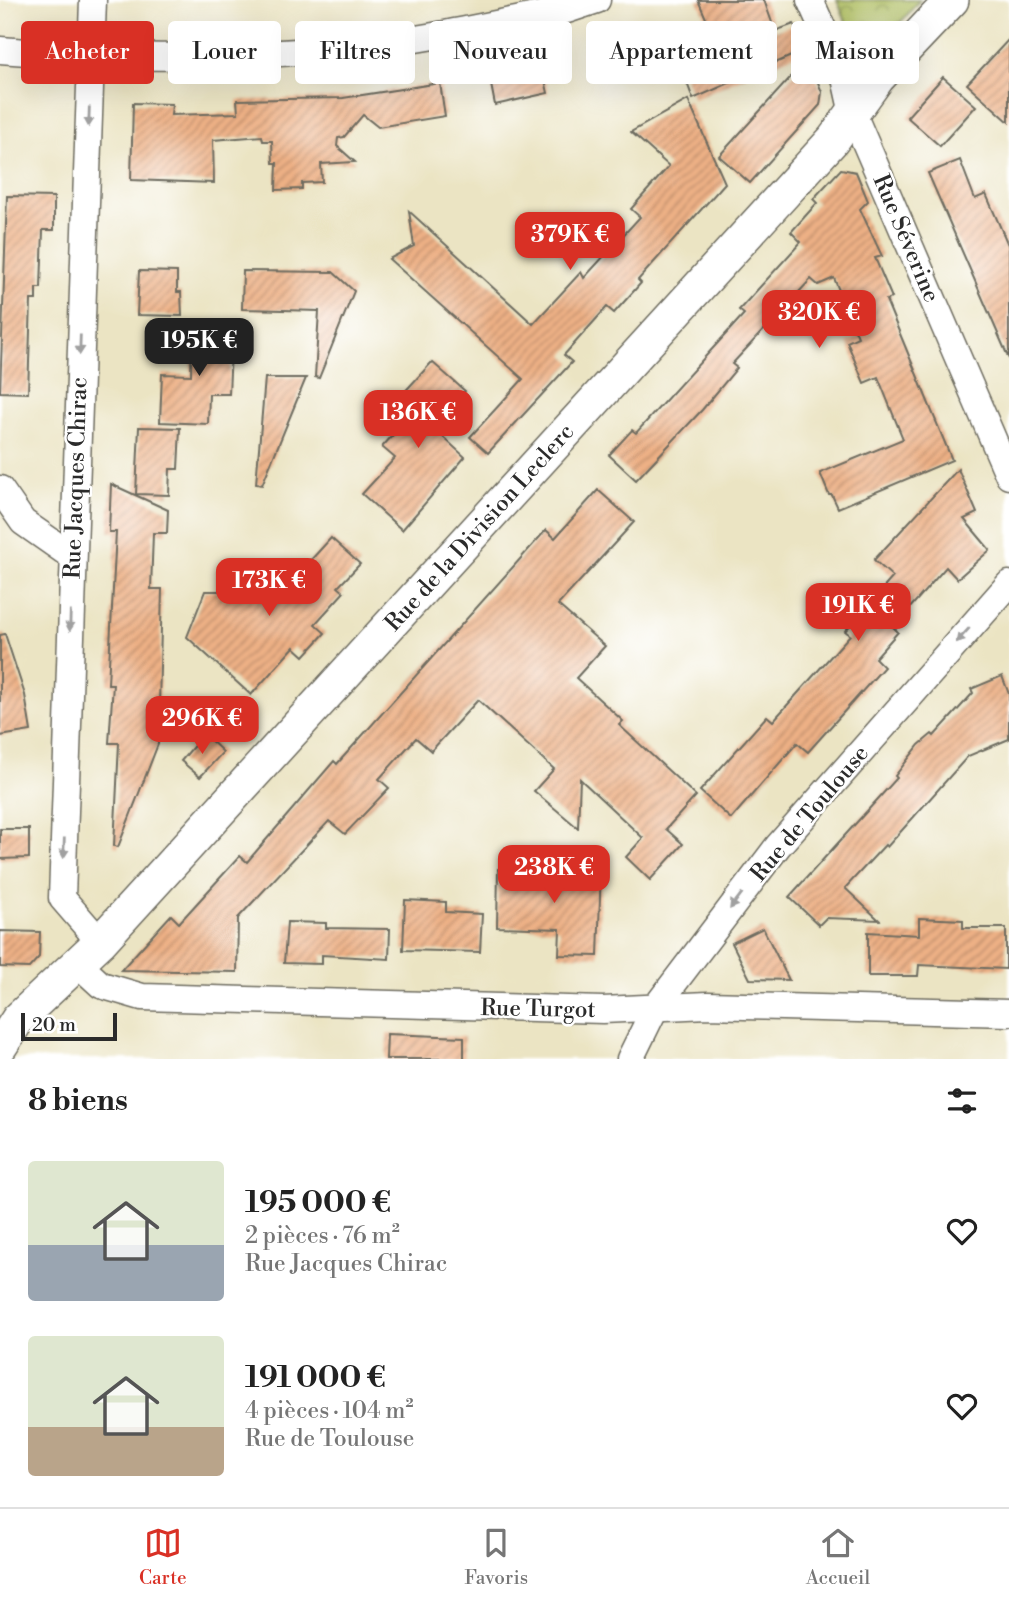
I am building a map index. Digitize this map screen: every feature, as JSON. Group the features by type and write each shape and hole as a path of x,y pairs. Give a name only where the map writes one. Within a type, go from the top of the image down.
{"street":[{"name":"Rue Jacques Chirac","path":"92,21 93,0"},
{"path":"154,57 223,57 359,47 566,10 597,0"},
{"name":"Rue Séverine","path":"810,0 845,78 853,114 1009,476"},
{"name":"Rue de la Division Leclerc","path":"0,1047 9,1015 88,952 833,140 878,78 952,0"},
{"path":"0,50 21,52"},
{"name":"Rue Jacques Chirac","path":"88,952 62,898 90,84"},
{"path":"0,489 23,522 73,557"},
{"name":"Rue de Toulouse","path":"630,1059 655,1008 778,846 1009,584"},
{"name":"Rue Turgot","path":"88,952 101,985 142,997 603,1010 708,1005 1009,1013"}],"green space":[{"path":"837,0 920,0 902,21 846,21"}],"building":[{"path":"698,0 764,0 771,21 707,21"},
{"path":"791,25 791,56 777,62 777,30"},
{"path":"1009,39 1009,122 967,84"},
{"path":"791,77 791,84 819,84 822,92 820,105 750,183 719,156"},
{"path":"943,77 976,106 940,146 907,117"},
{"path":"440,84 445,116 378,127 363,115 344,137 338,138 337,146 355,162 321,164 322,182 302,183 302,189 276,190 277,163 273,163 272,141 263,141 262,136 213,140 214,183 131,180 133,103 172,104 171,115 238,113 237,100 343,98"},
{"path":"491,84 546,84 548,93 495,105"},
{"path":"687,84 727,84 693,99"},
{"path":"688,100 725,183 638,280 641,283 614,313 607,307 564,355 572,362 488,453 470,437 523,379 389,259 414,246 409,211 533,324 581,272 584,278 640,217 631,209 669,166 631,132"},
{"path":"960,160 975,199 986,194 1009,247 1009,359 928,173"},
{"path":"841,169 856,172 868,201 860,209 882,256 875,258 892,298 886,300 952,460 838,508 820,473 903,439 878,377 864,383 847,342 858,337 834,278 818,285 811,279 732,364 737,368 702,410 636,480 609,455 632,430 636,433 744,314 739,310 801,242 791,232 817,203 813,199"},
{"path":"7,196 54,197 54,230 43,230 41,288 36,288 36,300 31,300 28,393 0,392"},
{"path":"139,271 177,272 177,292 181,292 182,316 137,315"},
{"path":"243,271 333,272 354,291 319,378 315,377 319,311 242,309"},
{"path":"192,327 232,328 229,394 209,394 208,424 160,422 162,374 191,375"},
{"path":"432,362 465,391 432,427 465,457 402,530 362,494 395,458 382,447 414,412 399,398"},
{"path":"265,378 306,378 262,485 256,484"},
{"path":"139,427 180,428 178,469 170,469 169,495 136,494"},
{"path":"958,469 977,513 964,519 990,550 957,579 946,567 893,627 898,632 875,658 884,667 808,752 797,743 731,819 700,791 767,716 773,721 850,635 845,631 869,604 873,608 871,602 893,577 874,560"},
{"path":"111,484 168,510 167,533 153,533 151,589 162,589 158,744 118,847 114,846 119,743 109,743 113,684 108,684 116,532 109,532"},
{"path":"598,490 634,522 558,605 605,646 576,678 623,721 619,725 696,796 666,829 683,844 650,880 626,857 643,838 580,779 578,828 534,791 554,769 478,700 431,751 416,738 379,779 389,788 345,834 329,821 238,918 237,972 121,970 171,915 179,923 240,856 247,862 334,761 337,764 546,530 555,538"},
{"path":"331,538 360,564 338,587 344,592 315,624 325,633 304,656 294,647 251,695 187,637 205,591 219,591 227,572 279,595"},
{"path":"5,634 25,695 31,731 0,736 0,635"},
{"path":"1002,676 1009,694 1009,739 968,756 887,847 885,845 845,888 879,920 826,918 819,925 789,897 897,778 895,776 919,745 932,734 934,736 973,693 971,689"},
{"path":"204,734 223,752 200,777 181,761"},
{"path":"0,829 29,829 29,858 0,859"},
{"path":"559,866 601,867 598,956 559,955 560,929 497,927 498,869 559,871"},
{"path":"405,900 446,902 446,912 482,914 480,952 403,950"},
{"path":"919,918 963,920 963,928 1006,928 1006,969 919,965 918,976 868,976 868,932 919,935"},
{"path":"287,922 326,923 326,928 390,929 389,959 322,955 322,964 284,963"},
{"path":"763,928 789,980 750,979 732,943"},
{"path":"0,931 40,932 39,957 29,968 0,967"},
{"path":"387,1034 464,1037 464,1059 386,1059"}]}
